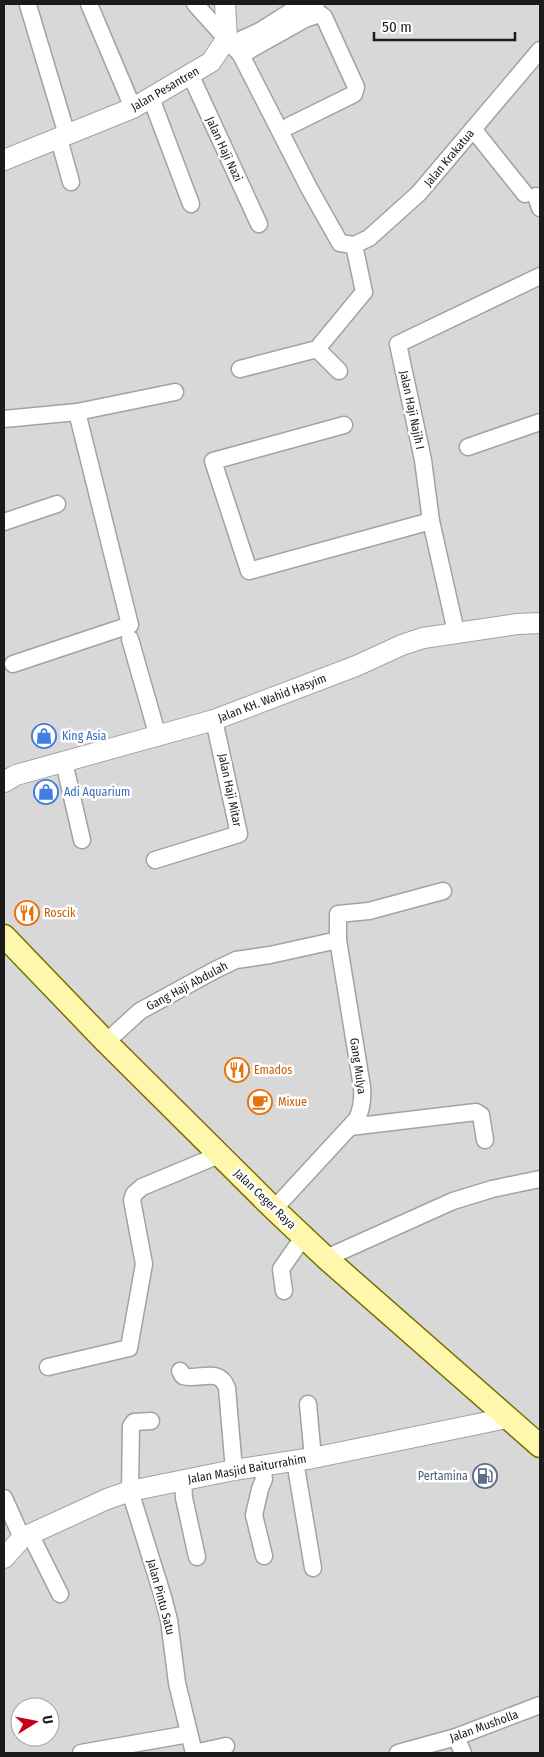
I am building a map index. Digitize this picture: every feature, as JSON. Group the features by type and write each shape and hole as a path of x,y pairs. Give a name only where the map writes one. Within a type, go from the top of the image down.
{"main road":[{"name":"Jalan Ceger Raya","path":"4,936 106,1042 274,1209 326,1258 540,1446"}],"street":[{"path":"89,4 133,108"},
{"path":"195,4 240,55 309,188 340,243 354,245 364,292 317,349 240,369"},
{"path":"225,4 227,38"},
{"path":"227,38 236,42 260,31 290,12 316,4"},
{"path":"28,5 63,137 71,182"},
{"path":"240,55 305,18 320,14 324,17 356,88 354,94 289,126"},
{"name":"Jalan Pesantren","path":"4,160 133,108 211,62 227,38"},
{"name":"Jalan Krakatua","path":"354,245 370,238 419,193 536,54"},
{"name":"Jalan Haji Nazi","path":"190,74 259,224"},
{"path":"151,98 191,204"},
{"path":"473,129 534,199"},
{"name":"Jalan Haji Najih I","path":"456,632 431,521 423,460 398,344 540,276"},
{"path":"317,349 339,371"},
{"path":"4,419 77,412 175,392"},
{"path":"13,664 130,625 77,412"},
{"path":"468,447 540,422"},
{"path":"344,425 213,460 249,571 431,521"},
{"path":"4,522 57,504"},
{"name":"Jalan KH. Wahid Hasyim","path":"4,782 16,775 214,720 356,666 402,645 423,638 517,624 540,623"},
{"path":"130,640 158,737"},
{"name":"Jalan Haji Mitar","path":"155,860 239,834 214,720"},
{"path":"64,762 82,840"},
{"name":"Gang Mulya","path":"274,1209 350,1127 357,1119 361,1110 363,1098 338,940 338,914 369,911 443,891"},
{"name":"Gang Haji Abdulah","path":"106,1042 140,1011 236,960 270,955 338,940"},
{"path":"350,1127 476,1112 481,1115 485,1140"},
{"path":"48,1367 129,1348 144,1264 132,1200 134,1194 142,1187 219,1155"},
{"path":"326,1258 453,1201 492,1189 540,1179"},
{"path":"284,1290 281,1269 304,1236"},
{"path":"180,1370 183,1376 209,1375 224,1380 227,1388 234,1470"},
{"path":"308,1404 304,1459 313,1568"},
{"name":"Jalan Masjid Baiturrahim","path":"4,1558 26,1536 107,1498 130,1491 234,1470 304,1459 507,1418"},
{"name":"Jalan Pintu Satu","path":"151,1421 134,1422 131,1426 130,1491 164,1597 169,1620 177,1683 194,1753"},
{"path":"262,1466 264,1479 254,1515 264,1556"},
{"path":"183,1480 184,1498 197,1557"},
{"path":"4,1498 60,1594"},
{"name":"Jalan Musholla","path":"398,1753 456,1737 540,1705"},
{"path":"81,1753 189,1734"},
{"path":"456,1737 463,1753"},
{"path":"194,1753 226,1746"}],"shaded area":[{"path":"4,4 540,4 540,1753 4,1753"}],"place":[{"name":"King Asia","path":"44,736"},
{"name":"Adi Aquarium","path":"46,792"},
{"name":"Roscik","path":"27,913"},
{"name":"Emados","path":"237,1070"},
{"name":"Mixue","path":"260,1102"},
{"name":"Pertamina","path":"485,1476"}]}
